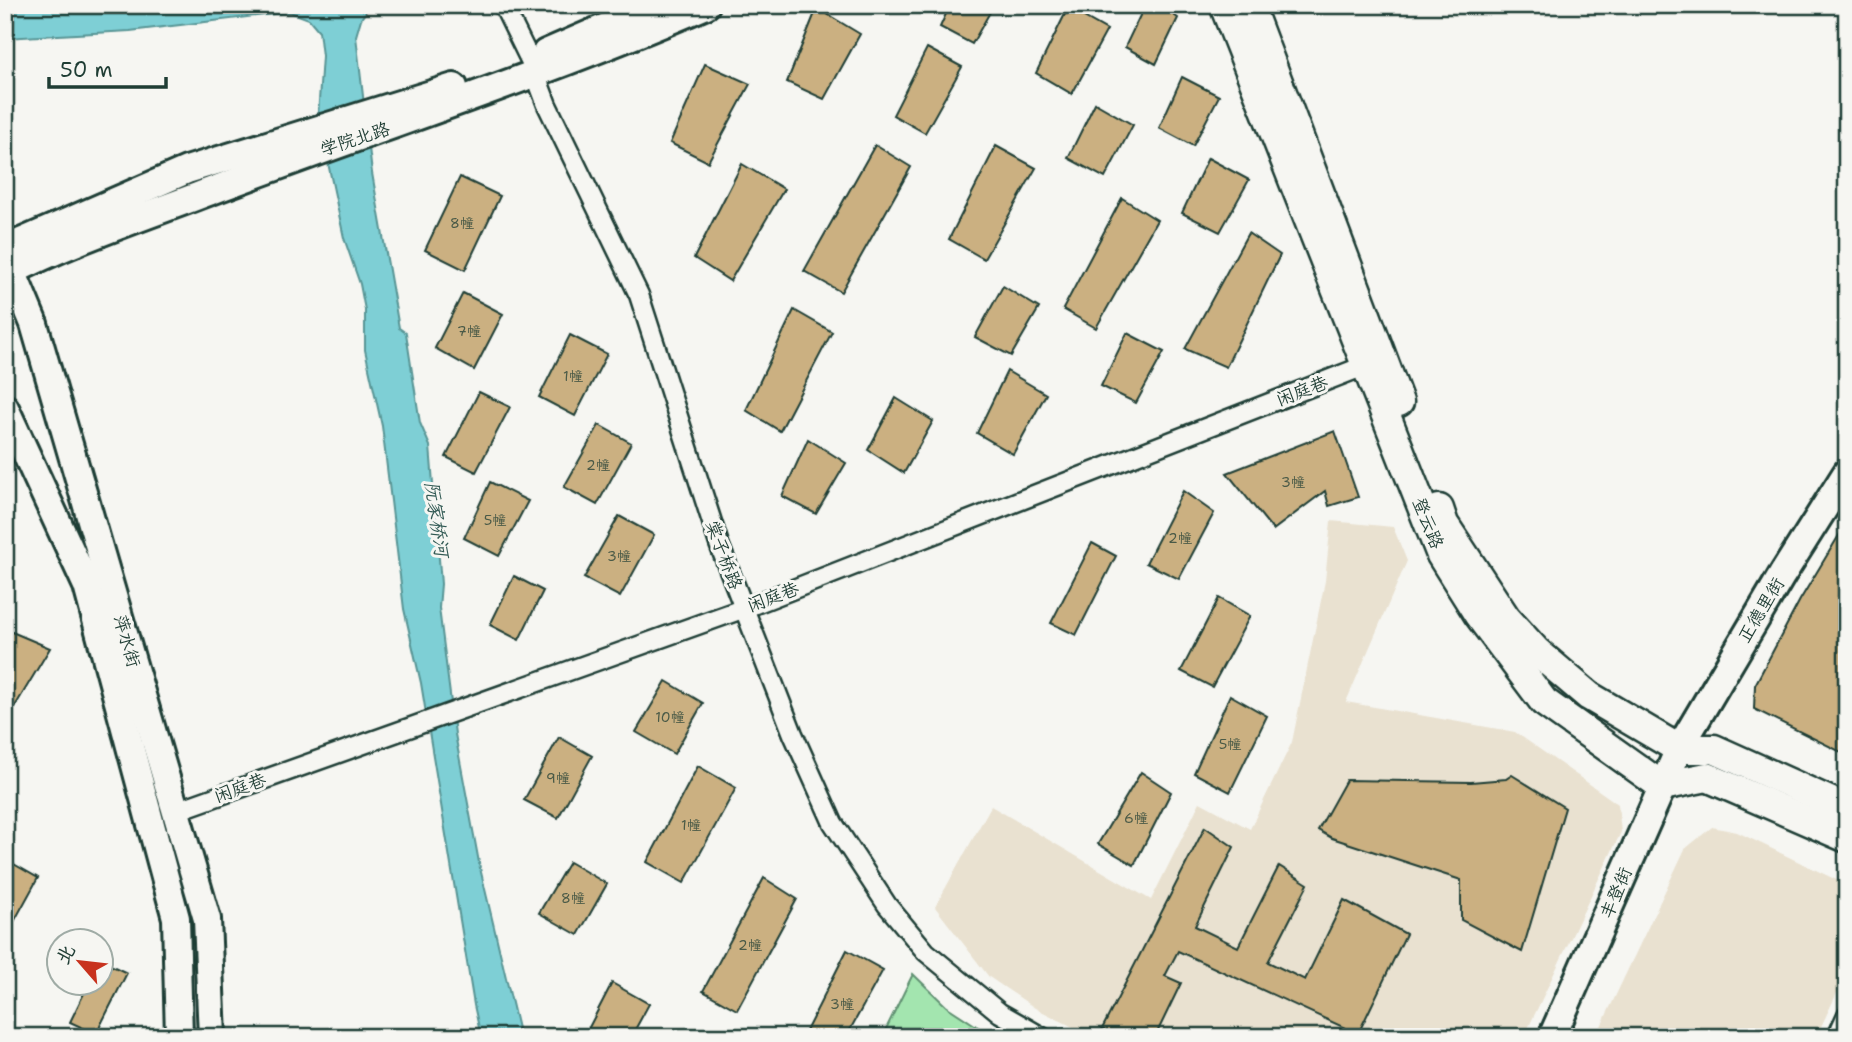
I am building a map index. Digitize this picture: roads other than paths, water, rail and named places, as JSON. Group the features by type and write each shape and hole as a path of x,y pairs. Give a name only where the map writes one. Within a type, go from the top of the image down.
{"main road":[{"name":"学院北路","path":"533,67 657,5"},
{"name":"学院北路","path":"7,262 303,146 706,5"},
{"name":"登云路","path":"1224,5 1364,366 1441,555 1478,614 1545,702 1662,786"},
{"name":"登云路","path":"1249,5 1444,524 1506,618 1536,651 1589,696 1679,749"},
{"name":"萍水街","path":"7,262 34,324 208,919 212,1037"},
{"name":"萍水街","path":"5,408 87,586 176,918 179,1037"},
{"name":"正德里街","path":"1679,749 1782,575 1847,472"},
{"name":"丰登街","path":"1552,1037 1679,749"},
{"path":"1679,749 1714,749 1847,809"},
{"path":"1662,786 1707,777 1847,838"}],"street":[{"name":"棠子桥路","path":"503,5 533,67 547,105 639,295 719,544 793,734 832,823 887,905 926,952 1000,1013 1042,1037"},
{"name":"闲庭巷","path":"176,811 745,608 1364,366"},
{"path":"1836,1037 1847,1015"}],"water":[{"path":"370,5 361,19 356,36 372,173 399,328 406,333 420,423 430,446 441,584 439,608 455,734 480,868 520,1037 481,1037 474,1005 421,683 404,609 382,426 365,350 365,310 360,284 344,238 318,116 322,56 319,31 309,19 290,12 130,31 5,38 5,6"}],"water label":[{"name":"阮家桥河","path":"437,519"}]}
